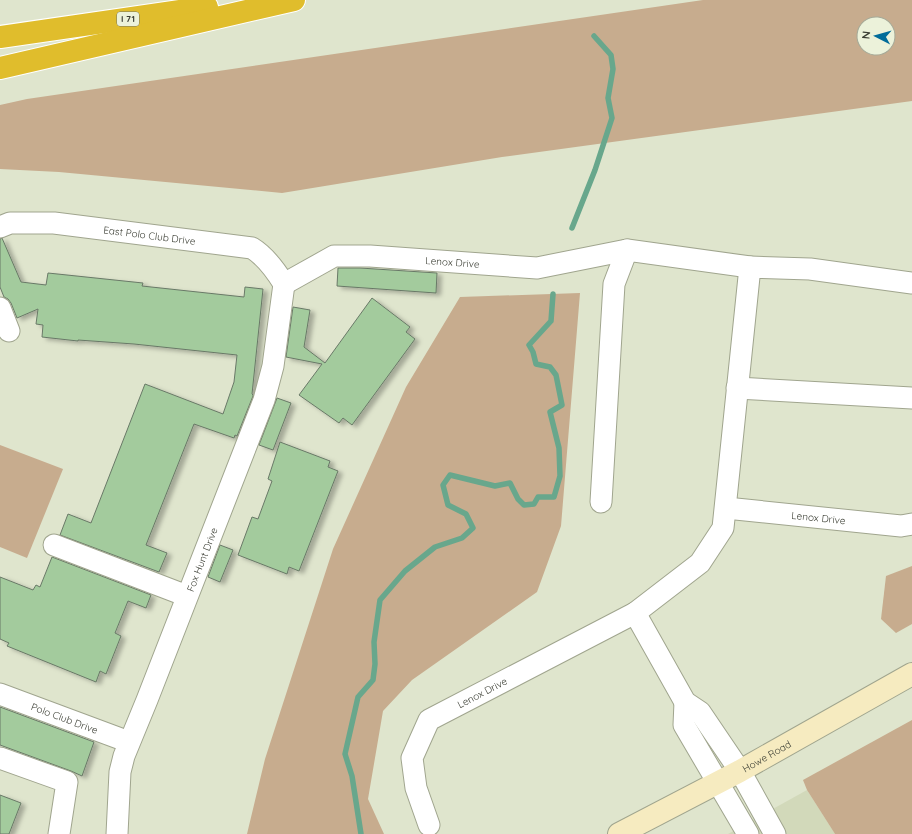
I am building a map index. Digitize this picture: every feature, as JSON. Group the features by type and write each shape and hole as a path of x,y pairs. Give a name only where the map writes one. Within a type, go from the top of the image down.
{"highway":[{"name":"I 71","path":"0,37 255,0"},
{"path":"0,68 294,0"}],"street":[{"name":"East Polo Club Drive","path":"0,227 10,223 54,223 252,248 257,251 278,274 284,284"},
{"name":"Lenox Drive","path":"284,284 334,256 342,255 537,268 627,250 750,267 810,269 912,283"},
{"path":"601,502 614,284 627,250"},
{"name":"Lenox Drive","path":"428,825 416,788 412,758 429,720 634,613 700,563 724,528 750,267"},
{"name":"Fox Hunt Drive","path":"117,834 120,772 124,756 264,400 273,366 284,284"},
{"path":"0,308 9,332"},
{"path":"737,388 912,398"},
{"name":"Lenox Drive","path":"726,508 901,526 912,524"},
{"path":"54,545 187,596"},
{"path":"634,613 685,702 700,712 740,770 776,834"},
{"name":"Howe Road","path":"619,834 740,770 912,674"},
{"name":"Polo Club Drive","path":"0,694 129,742"},
{"path":"685,702 684,725 748,834"},
{"path":"0,758 67,782 59,834"}],"shaded area":[{"path":"703,0 912,0 912,101 502,157 282,193 59,172 0,169 0,105 27,99"},
{"path":"580,293 561,526 537,592 412,680 383,711 368,799 384,834 247,834 265,759 333,549 406,387 460,297"},
{"path":"0,445 63,469 27,558 0,547"},
{"path":"912,566 912,624 896,633 881,619 886,576"},
{"path":"912,720 912,834 835,834 807,790 803,780"},
{"path":"807,790 835,834 728,834"}],"building":[{"path":"2,238 21,282 46,285 48,273 143,283 142,286 244,297 245,287 263,289 253,396 237,436 235,435 234,438 194,424 146,545 167,553 159,572 60,535 68,514 91,523 145,384 223,414 234,382 237,355 134,344 78,341 42,337 43,325 36,324 38,309 17,318 11,303 4,297 0,287 0,239"},
{"path":"338,268 437,273 436,293 337,286"},
{"path":"372,298 410,327 406,332 415,339 352,425 343,418 339,423 299,395 322,364 286,357 293,307 310,310 304,347 325,363"},
{"path":"277,398 291,403 273,450 259,445"},
{"path":"280,442 330,461 328,467 338,471 299,571 289,567 287,574 238,555 252,517 258,519 272,481 268,479"},
{"path":"220,545 233,550 220,582 208,577"},
{"path":"52,557 151,595 146,608 128,601 115,633 121,636 106,674 100,671 96,682 7,646 9,643 0,639 0,577 33,590 36,585 40,587"},
{"path":"0,707 94,742 82,776 0,745"},
{"path":"0,795 21,803 9,834 0,834"}],"waterway":[{"path":"572,228 595,170 612,118 608,98 613,69 611,55 594,36"},
{"path":"361,834 352,776 345,754 358,697 373,680 375,664 374,642 380,600 405,571 435,547 462,538 473,528 466,514 448,505 443,485 450,475 495,486 510,483 518,499 524,505 534,504 538,497 554,497 560,476 559,448 550,412 562,405 556,375 550,367 536,364 533,352 529,345 551,321 553,294"}]}
